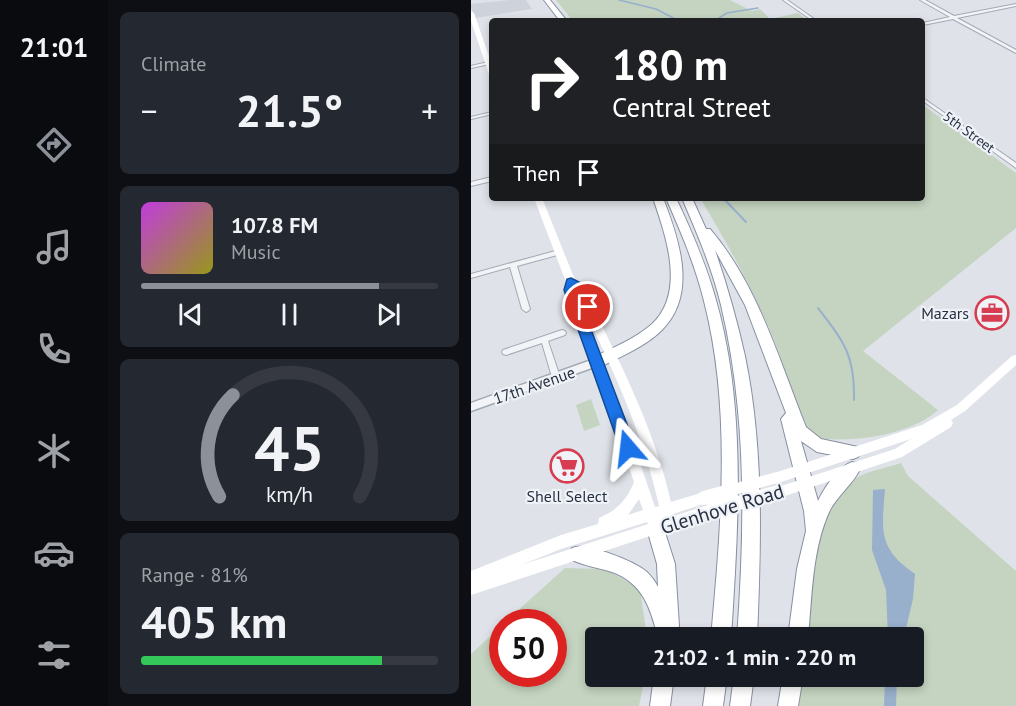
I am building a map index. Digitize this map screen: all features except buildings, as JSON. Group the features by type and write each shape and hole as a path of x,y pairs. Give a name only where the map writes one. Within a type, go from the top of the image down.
{"highway":[{"path":"537,0 551,18"},
{"path":"547,0 562,18"},
{"path":"597,362 657,327 670,312 675,299 673,257 659,201"},
{"path":"672,201 696,256 703,279 719,350 727,419 729,500 722,627"},
{"path":"688,201 702,229 724,289 736,333 747,414 752,500 747,627"},
{"path":"702,229 723,252 751,305 783,392 804,437 856,459 824,502 813,534 800,627"},
{"path":"783,392 811,512 813,534"},
{"path":"661,519 667,572 669,627"},
{"path":"578,554 624,566 636,572 653,593 665,627"},
{"path":"660,706 663,687"},
{"path":"713,706 716,687"},
{"path":"740,706 743,687"},
{"path":"789,706 792,687"}],"main road":[{"path":"471,13 473,26 488,63"},
{"path":"539,201 571,282 578,288 611,355 636,417 661,519"},
{"path":"571,282 570,290 639,483 661,519"},
{"name":"Glenhove Road","path":"471,588 578,554 704,498 775,478 802,476 856,459 925,429 961,408 1016,360"},
{"name":"Glenhove Road","path":"856,459 898,453 933,434 954,417 961,408"},
{"name":"Glenhove Road","path":"471,578 584,535 712,510 779,492 802,476"},
{"path":"584,535 592,528 620,515 631,503 639,483"}],"street":[{"path":"785,0 811,18"},
{"path":"922,0 1016,52"},
{"path":"925,24 1016,4"},
{"path":"471,66 488,63"},
{"name":"5th Street","path":"925,100 1016,166"},
{"path":"471,118 489,114"},
{"path":"471,184 489,180"},
{"path":"471,276 559,252"},
{"path":"513,265 526,309"},
{"path":"506,352 562,333"},
{"path":"544,339 556,377"},
{"name":"17th Avenue","path":"471,407 597,362"}],"shaded area":[{"path":"526,0 532,9 475,18 471,7 471,4"}],"green space":[{"path":"556,0 730,0 752,11 760,9 769,18 571,18"},
{"path":"798,13 804,18 775,18"},
{"path":"925,106 1016,173 1016,228 863,351 938,410 926,419 895,432 859,438 811,437 798,414 778,351 765,320 730,249 702,201 925,201"},
{"path":"591,399 600,425 584,431 576,405"},
{"path":"901,463 908,476 1016,571 1016,706 798,706 801,687 924,687 924,627 808,627 817,552 829,511 839,493 853,480 870,472"},
{"path":"565,568 605,569 640,589 646,627 585,627 585,687 643,687 639,706 471,706 471,654 489,637 489,687 567,687 567,609 519,609"}],"water":[{"path":"885,489 883,527 888,546 894,556 915,574 913,599 906,627 888,627 886,590 872,550 873,490"},
{"path":"885,687 897,687 896,706 884,706"}],"waterway":[{"path":"619,0 656,9 673,18"},
{"path":"719,18 727,13 758,8"},
{"path":"726,201 746,222"},
{"path":"818,308 835,330 850,360 854,400"}],"place":[{"name":"Mazars","path":"992,313"},
{"name":"Shell Select","path":"567,466"}],"route":[{"path":"588,307 578,288 571,282 570,290 608,387 628,448"}]}
